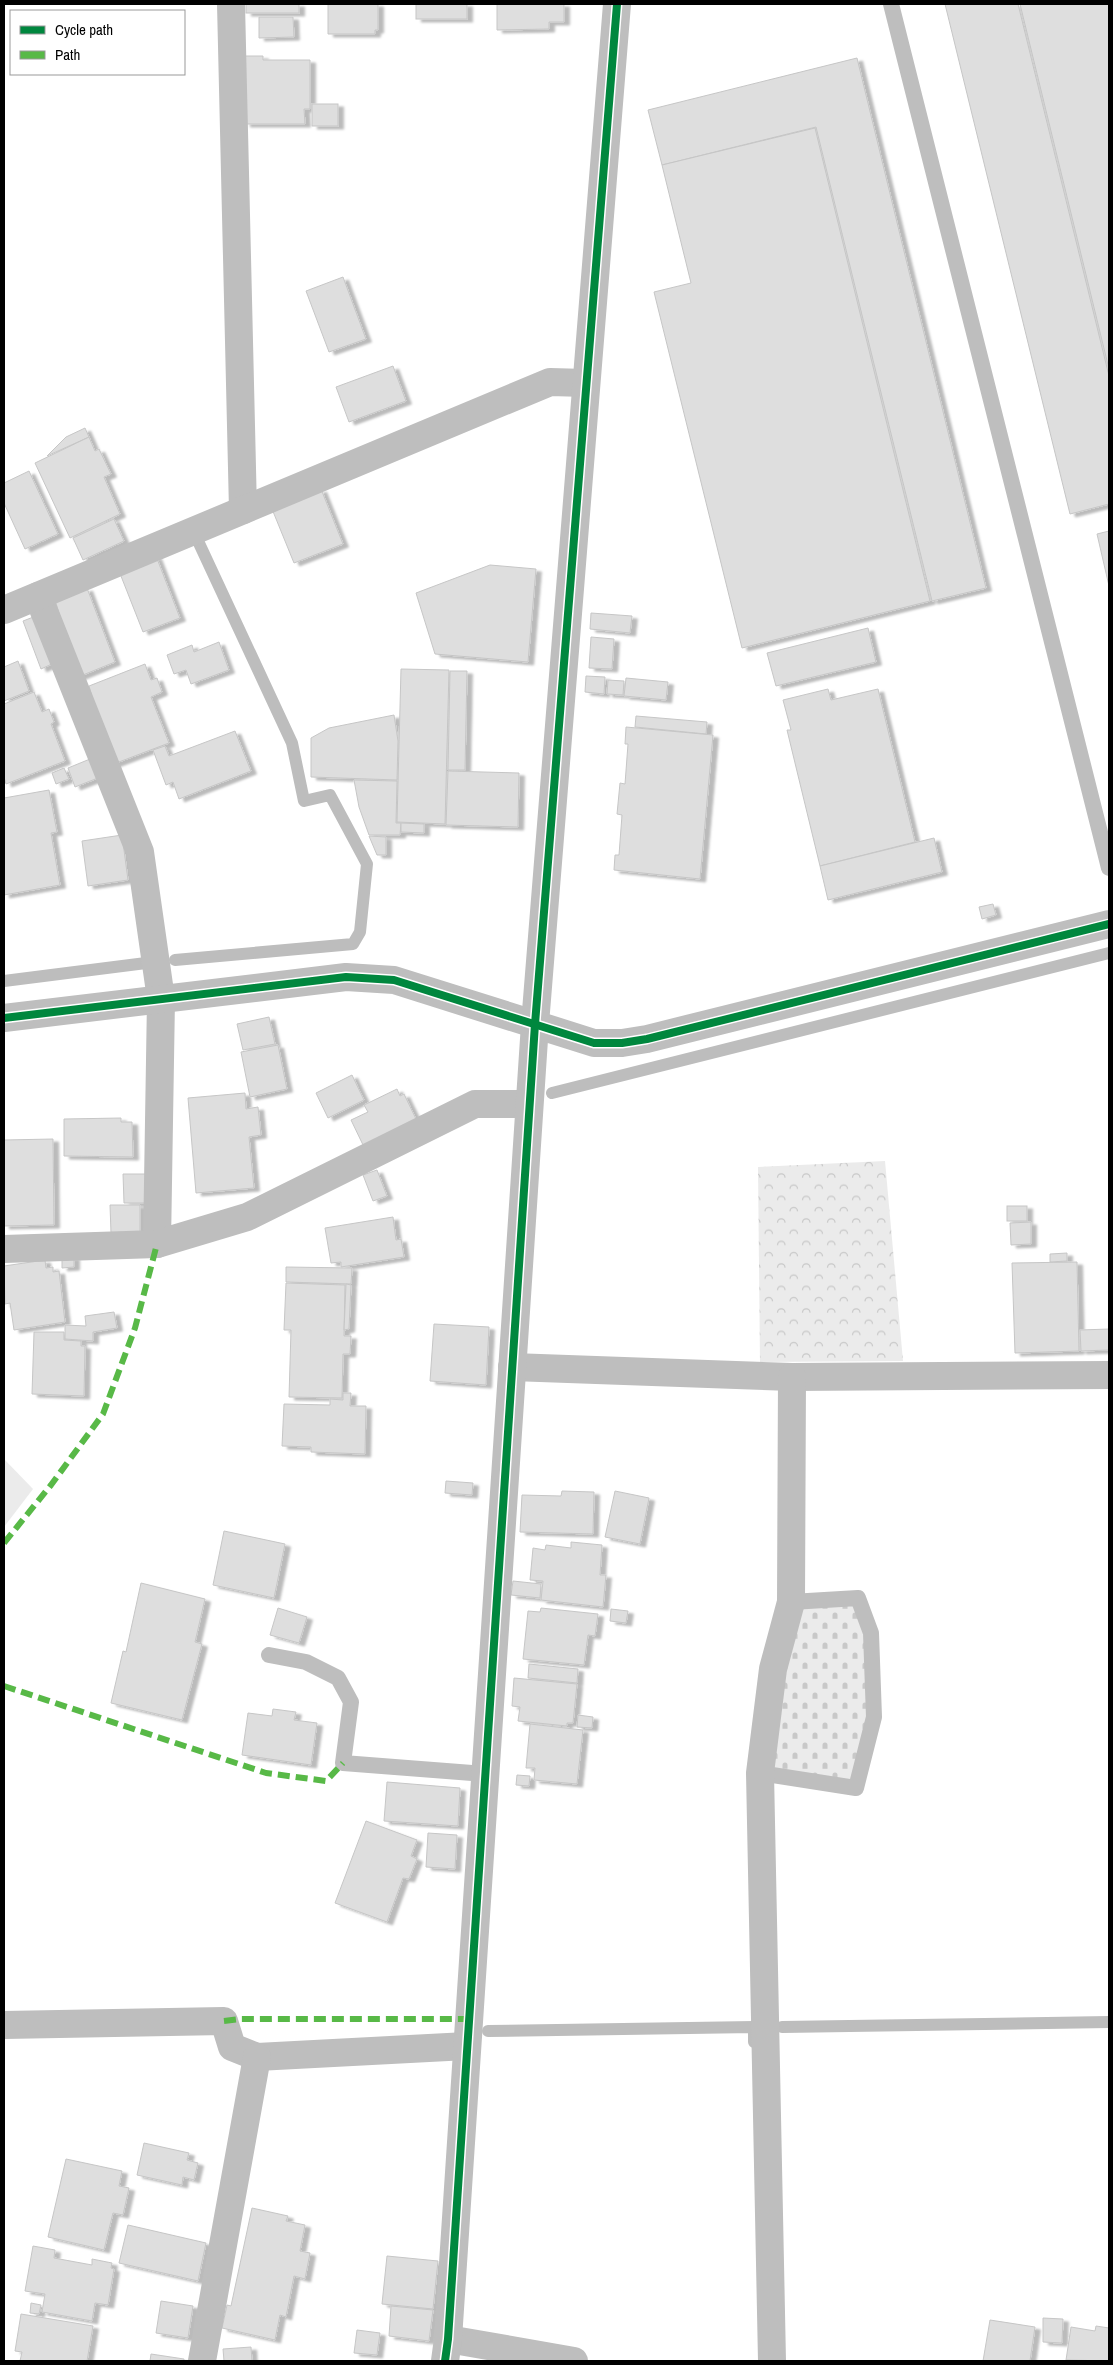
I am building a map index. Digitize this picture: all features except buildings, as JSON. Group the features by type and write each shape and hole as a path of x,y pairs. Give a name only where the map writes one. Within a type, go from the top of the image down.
{"street":[{"path":"231,4 242,510"},
{"path":"574,2361 446,2350 468,2046 529,1104 617,4"},
{"path":"4,610 550,382 586,383"},
{"path":"38,596 140,852 161,999 157,1244"},
{"path":"4,1018 346,977 369,977 394,980 594,1043 622,1043 647,1039 1109,924"},
{"path":"4,1249 157,1244 247,1217 475,1104 529,1104"},
{"path":"512,1367 792,1377 1109,1375"},
{"path":"772,2361 760,1773 773,1669 791,1602 792,1377"},
{"path":"4,2025 224,2021 232,2047 257,2057 468,2046"},
{"path":"202,2361 257,2057"}],"lane":[{"path":"890,4 1109,868"},
{"path":"760,1773 856,1788 874,1717 871,1633 858,1598 791,1602"},
{"path":"269,1655 306,1662 338,1678 351,1702 343,1763 486,1774"}],"green space":[{"path":"885,1161 903,1361 760,1362 758,1167"},
{"path":"4,1459 33,1489 4,1527"},
{"path":"852,1604 865,1634 867,1715 851,1782 771,1768 785,1666 801,1607"}],"waterway":[{"path":"175,960 353,944 360,932 367,864 330,795 304,801 292,743 198,541"},
{"path":"552,1093 1109,953"},
{"path":"4,981 146,963"},
{"path":"782,2027 1109,2022"},
{"path":"488,2031 754,2027 754,2042"}],"marked path":[{"path":"4,1543 51,1485 103,1414 135,1328 157,1244"},
{"path":"4,1686 266,1773 326,1781 343,1763"},
{"path":"224,2021 241,2019 469,2019"}],"cycle path":[{"path":"445,2361 448,2339 535,1024 617,4"},
{"path":"4,1018 346,977 394,980 594,1043 622,1043 647,1039 1109,924"}]}
